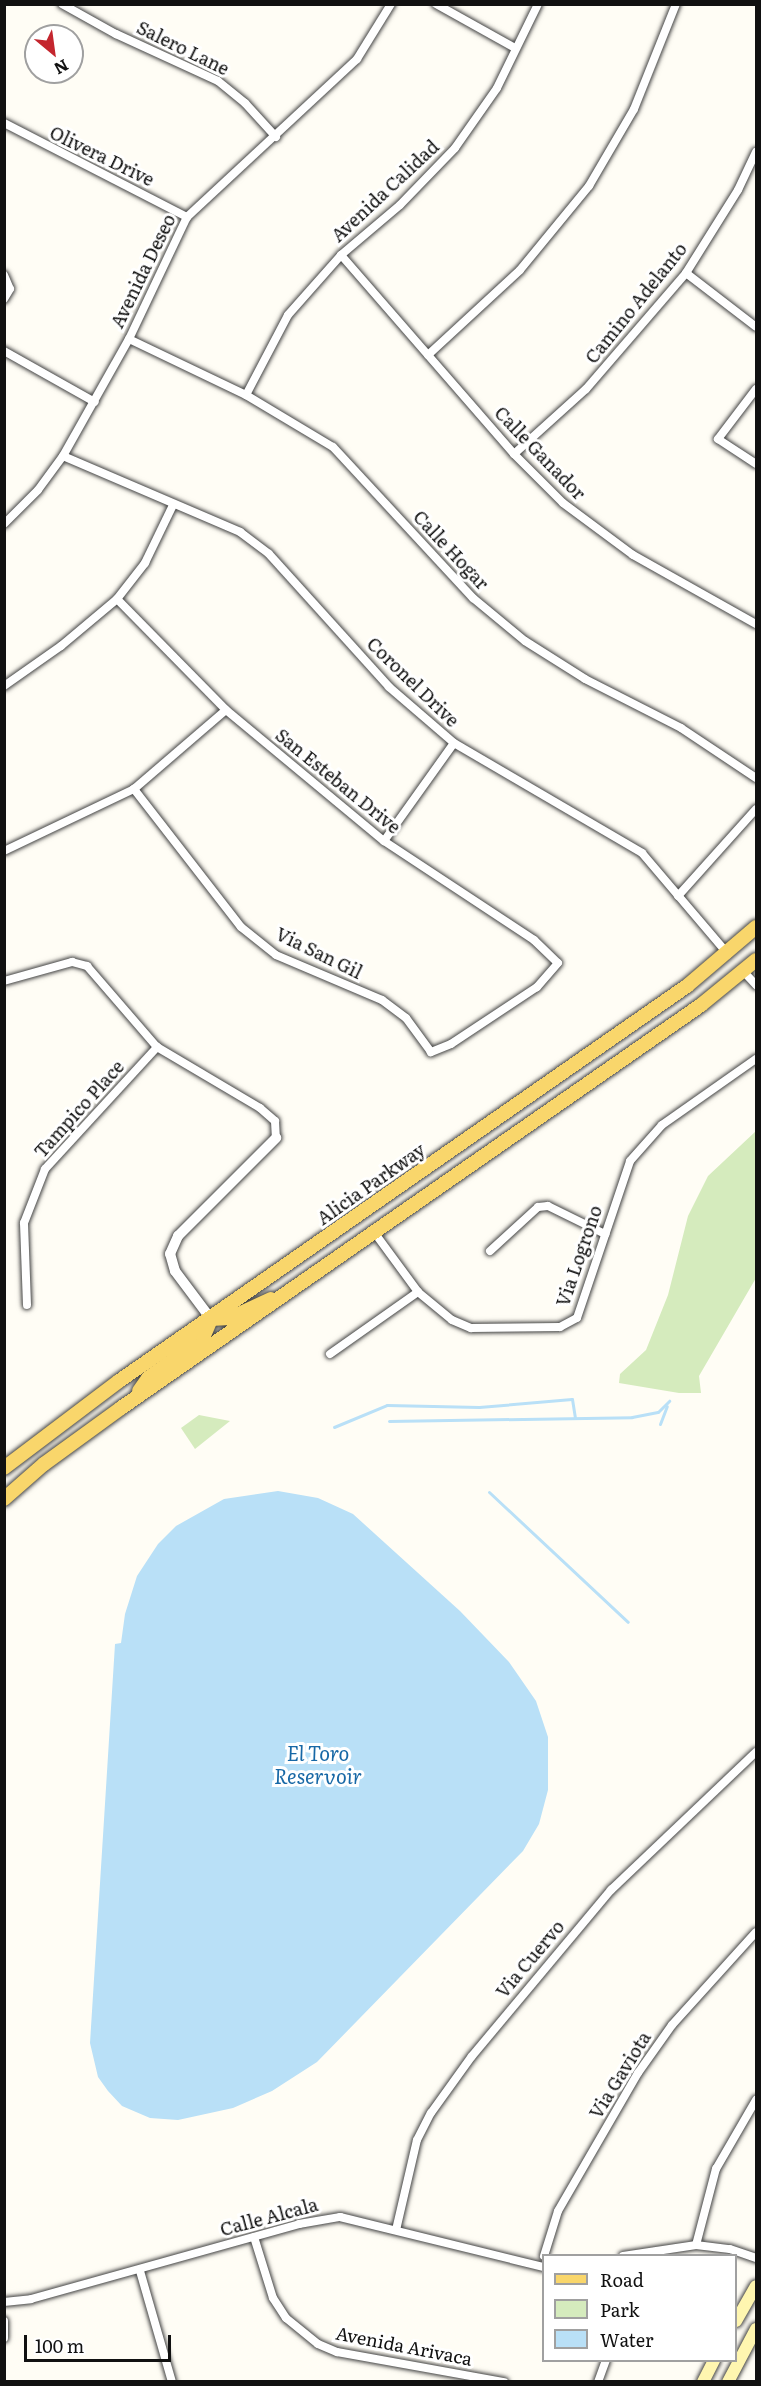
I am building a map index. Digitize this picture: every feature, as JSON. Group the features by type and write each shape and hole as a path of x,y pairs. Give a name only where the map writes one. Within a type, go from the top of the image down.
{"main road":[{"name":"Alicia Parkway","path":"4,1468 29,1445 728,954 756,927"},
{"path":"728,954 744,972"},
{"path":"4,1499 44,1464 133,1400 744,972 756,960"},
{"path":"133,1400 148,1377 203,1338 211,1319 230,1318 248,1307 285,1295"},
{"path":"737,2318 756,2286"},
{"path":"728,2382 756,2329"},
{"path":"703,2382 713,2362"}],"street":[{"name":"Salero Lane","path":"62,4 116,34 218,81 245,103 276,138"},
{"name":"Avenida Deseo","path":"4,524 38,490 63,456 129,339 187,217 276,138 357,59 391,4"},
{"path":"436,4 515,48"},
{"name":"Avenida Calidad","path":"246,395 288,315 341,255 400,205 455,148 496,88 538,4"},
{"path":"428,355 520,270 589,186 634,109 675,4"},
{"name":"Olivera Drive","path":"4,123 187,217"},
{"name":"Camino Adelanto","path":"514,454 586,389 686,273 738,190 756,152"},
{"name":"Calle Ganador","path":"341,255 514,454 593,528 633,555 756,624"},
{"path":"686,273 756,327"},
{"path":"4,275 10,290 4,299"},
{"name":"Calle Hogar","path":"129,339 246,395 333,447 473,598 525,641 585,679 681,728 756,778"},
{"path":"4,351 95,402"},
{"path":"756,389 718,439 756,464"},
{"name":"Coronel Drive","path":"63,456 240,532 269,554 389,687 454,743 642,853 728,954"},
{"path":"4,686 61,646 117,598 145,563 173,505"},
{"name":"San Esteban Drive","path":"117,598 226,710 384,841 534,940 558,963"},
{"path":"4,851 134,789 226,710"},
{"path":"384,841 454,743"},
{"name":"Via San Gil","path":"134,789 241,927 276,955 381,1000 406,1018 431,1052 451,1044 537,987 558,963"},
{"path":"678,896 756,809"},
{"path":"4,981 72,962 87,966 157,1047 260,1108 275,1121 276,1138 178,1236 170,1254 175,1271 211,1319"},
{"path":"744,972 756,985"},
{"name":"Tampico Place","path":"27,1305 24,1223 45,1169 157,1047"},
{"name":"Via Logrono","path":"374,1232 418,1292 435,1309 471,1328 560,1327 577,1318 630,1161 645,1141 756,1059"},
{"path":"490,1251 538,1207 548,1206 605,1234"},
{"path":"330,1354 418,1292"},
{"name":"Via Cuervo","path":"396,2230 417,2140 431,2113 472,2056 611,1890 756,1752"},
{"name":"Via Gaviota","path":"545,2254 558,2211 638,2073 672,2025 756,1932"},
{"path":"696,2245 716,2169 756,2100"},
{"name":"Calle Alcala","path":"4,2302 31,2299 140,2271 320,2219 340,2217 542,2267"},
{"name":"Avenida Arivaca","path":"254,2237 273,2298 286,2318 318,2344 337,2352 504,2382"},
{"path":"633,2254 696,2245 730,2249 756,2259"},
{"path":"140,2271 172,2382"},
{"path":"4,2321 4,2338"},
{"path":"597,2382 606,2362"}],"green space":[{"path":"756,1131 756,1278 699,1376 701,1393 679,1393 619,1383 620,1374 646,1350 668,1295 688,1216 708,1176"},
{"path":"199,1415 230,1421 195,1449 181,1428"}],"water":[{"name":"El Toro Reservoir","path":"278,1491 318,1498 353,1514 460,1611 509,1662 536,1701 548,1737 548,1790 539,1824 523,1851 317,2062 272,2091 233,2108 178,2120 150,2118 122,2106 108,2091 98,2077 90,2043 115,1644 121,1643 125,1614 137,1576 158,1544 176,1526 224,1499"}],"waterway":[{"path":"334,1427 387,1405 479,1407 572,1399 575,1418"},
{"path":"389,1421 632,1417 658,1412 669,1401"},
{"path":"660,1424 667,1406"},
{"path":"489,1492 628,1622"}]}
